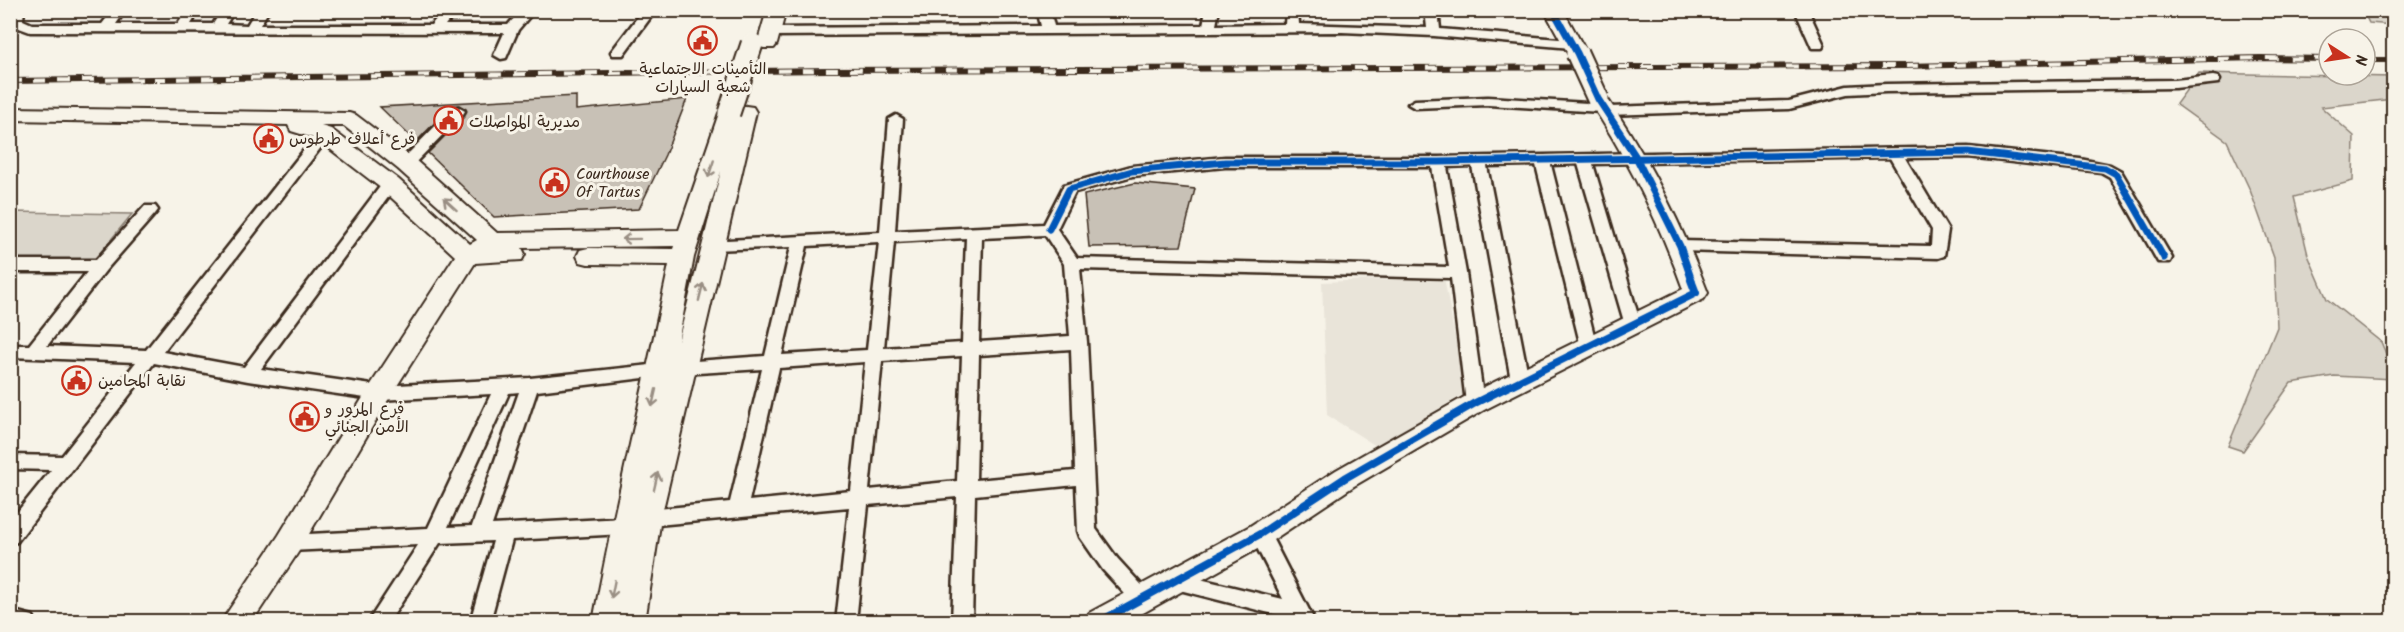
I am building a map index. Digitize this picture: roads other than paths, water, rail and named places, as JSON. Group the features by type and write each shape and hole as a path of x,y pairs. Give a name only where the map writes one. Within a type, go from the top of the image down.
{"main road":[{"path":"760,10 763,40"},
{"path":"607,621 636,522 671,369 686,248 763,40 777,10"},
{"path":"1099,621 1260,534 1345,478 1475,403 1696,292 1680,246 1636,157 1603,106 1553,10"},
{"path":"671,369 713,245 737,113"},
{"path":"10,114 349,120 406,164 492,242"},
{"path":"324,134 349,120"},
{"path":"10,130 301,126 324,134 390,184 468,255 686,248"},
{"path":"235,621 289,543 379,393 468,255 492,242 686,248"},
{"path":"630,621 636,522"}],"street":[{"path":"18,10 15,22 30,27 512,29"},
{"path":"106,28 120,10"},
{"path":"182,28 194,10"},
{"path":"217,29 229,10"},
{"path":"251,29 263,10"},
{"path":"435,28 452,10"},
{"path":"501,56 512,29 529,10"},
{"path":"618,52 650,10"},
{"path":"1043,10 1048,29"},
{"path":"1209,28 1213,10"},
{"path":"1292,10 1292,28"},
{"path":"1431,10 1434,32"},
{"path":"1801,10 1817,45"},
{"path":"763,40 1048,29 1292,28 1434,32 1574,48"},
{"path":"1414,104 1488,101 1603,106 1763,107 1789,105 1848,90 2175,84 2212,80"},
{"path":"406,164 458,111"},
{"path":"846,621 887,237 896,118"},
{"path":"10,536 324,134"},
{"path":"1049,229 1069,189 1131,171 1225,162 1439,162 1968,152 2104,168 2116,174 2164,258"},
{"path":"1680,246 1938,252 1940,230 1895,154"},
{"path":"1584,158 1633,325"},
{"path":"1542,159 1589,347"},
{"path":"1478,160 1520,380"},
{"path":"1439,162 1458,273 1475,403"},
{"path":"248,374 390,184"},
{"path":"34,351 100,266 150,210"},
{"path":"713,245 1049,229"},
{"path":"1049,229 1072,263 1079,342 1087,531 1110,564 1142,599"},
{"path":"962,621 974,234"},
{"path":"738,510 800,241"},
{"path":"1072,263 1458,273"},
{"path":"10,266 100,266"},
{"path":"10,351 149,356 248,374 379,393 530,385 671,369 1079,342"},
{"path":"479,534 530,385"},
{"path":"378,621 434,536 503,386"},
{"path":"10,462 67,463"},
{"path":"289,543 479,534 636,522 1086,477"},
{"path":"480,621 506,532"},
{"path":"1260,534 1303,617"},
{"path":"1175,581 1303,617"},
{"path":"10,619 26,621"}],"railway":[{"path":"10,81 827,70 1904,66 2260,58 2317,59"},
{"path":"2377,60 2394,60"}],"place":[{"name":"التأمينات الاجتماعية شعبة السيارات","path":"703,40"},
{"name":"مديرية المواصلات","path":"448,121"},
{"name":"فرع أعلاف طرطوس","path":"268,138"},
{"name":"Courthouse Of Tartus","path":"555,182"},
{"name":"نقابة المحامين","path":"77,380"},
{"name":"فرع المرور و الأمن الجنائي","path":"304,417"}]}
